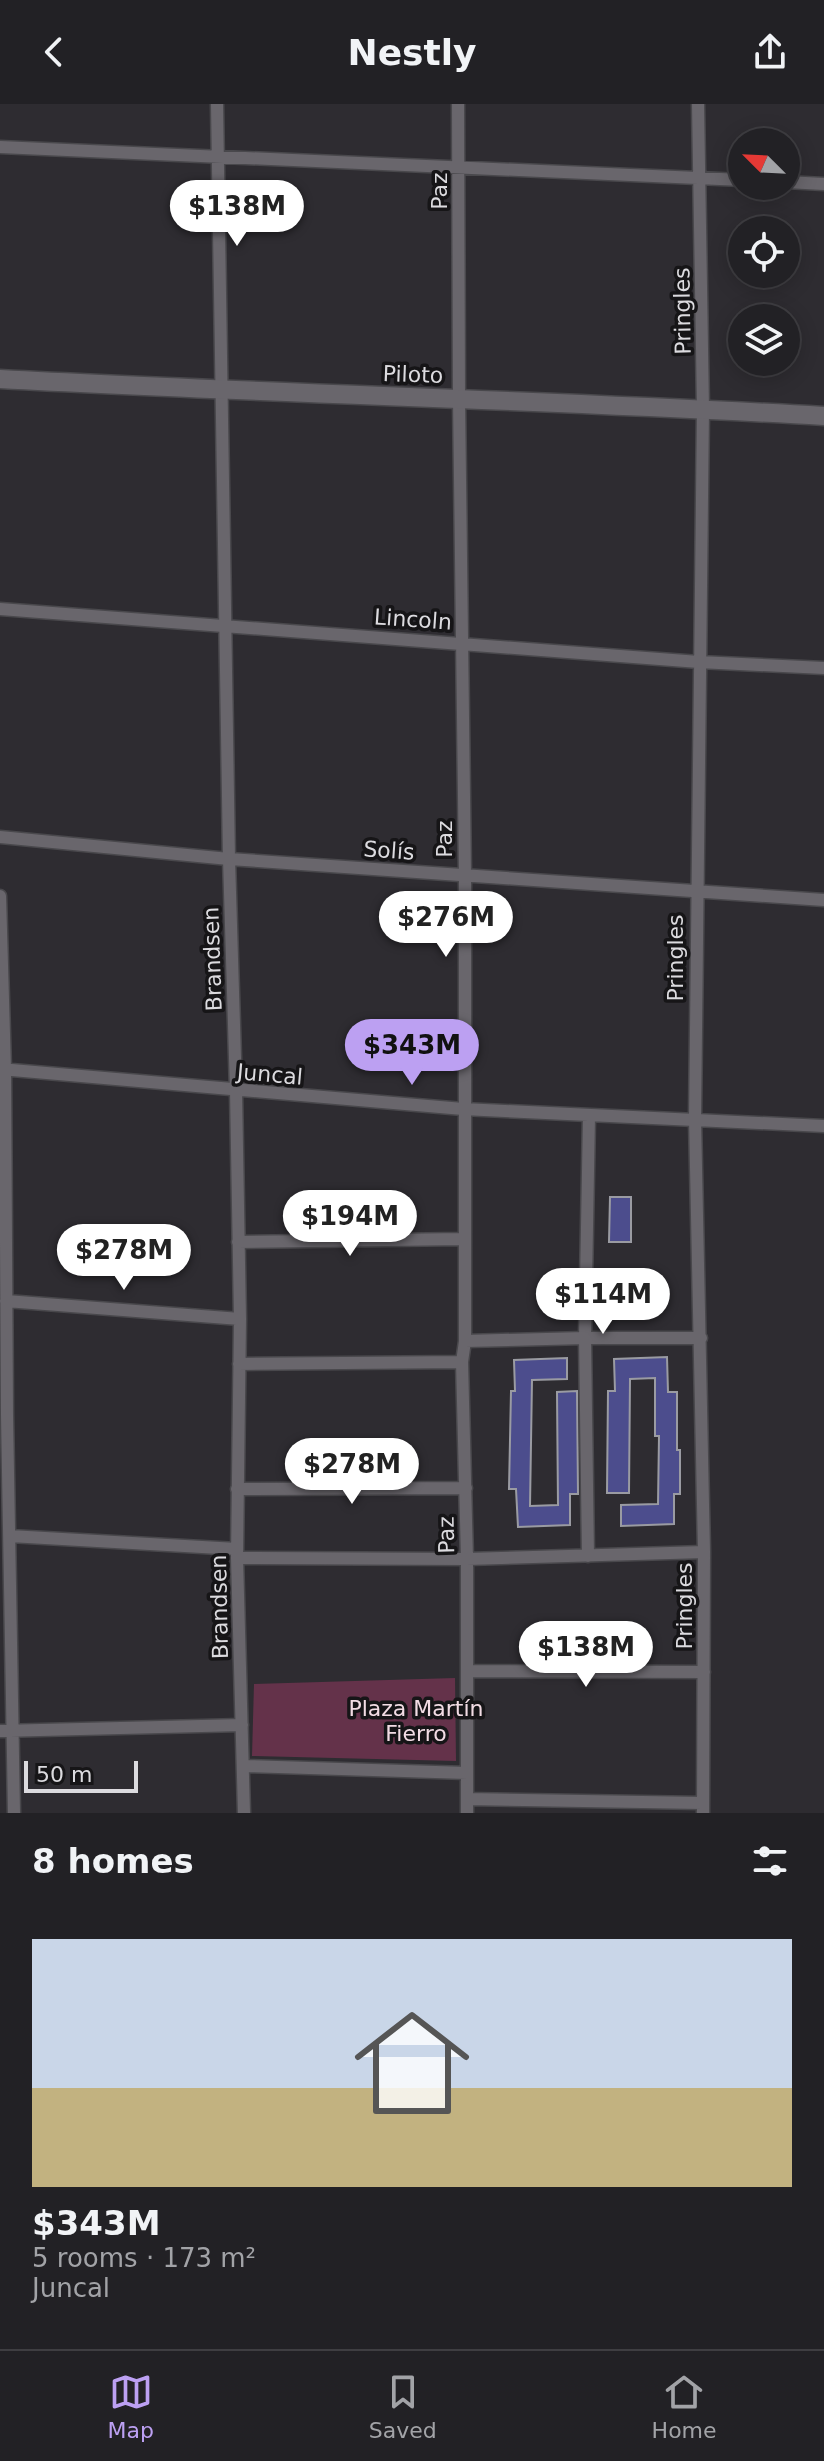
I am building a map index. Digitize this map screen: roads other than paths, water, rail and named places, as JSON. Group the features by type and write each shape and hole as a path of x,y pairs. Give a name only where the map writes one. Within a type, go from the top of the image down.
{"main road":[{"name":"Piloto","path":"0,379 824,416"}],"street":[{"name":"Brandsen","path":"217,104 240,1319 237,1553 244,1813"},
{"name":"Paz","path":"458,104 465,876 465,1341 462,1362 467,1559 467,1806"},
{"name":"Pringles","path":"698,104 703,409 695,890 695,1119 704,1552 703,1808"},
{"path":"0,147 728,179"},
{"path":"800,183 824,184"},
{"name":"Lincoln","path":"0,609 699,662 824,668"},
{"name":"Solís","path":"0,837 229,859 824,900"},
{"path":"0,896 3,1415 10,1536 5,1731 14,1813"},
{"name":"Juncal","path":"3,1069 463,1109 824,1126"},
{"path":"588,1556 585,1338 589,1116"},
{"path":"238,1242 463,1239"},
{"path":"4,1294 240,1319"},
{"path":"465,1341 701,1338"},
{"path":"239,1364 462,1362"},
{"path":"237,1489 466,1488"},
{"path":"10,1536 237,1553 467,1559 704,1552"},
{"path":"467,1671 704,1672"},
{"path":"5,1731 242,1725"},
{"path":"245,1766 467,1773"},
{"path":"467,1806 703,1808"}],"park label":[{"name":"Plaza Martín Fierro","path":"416,1720"}]}
